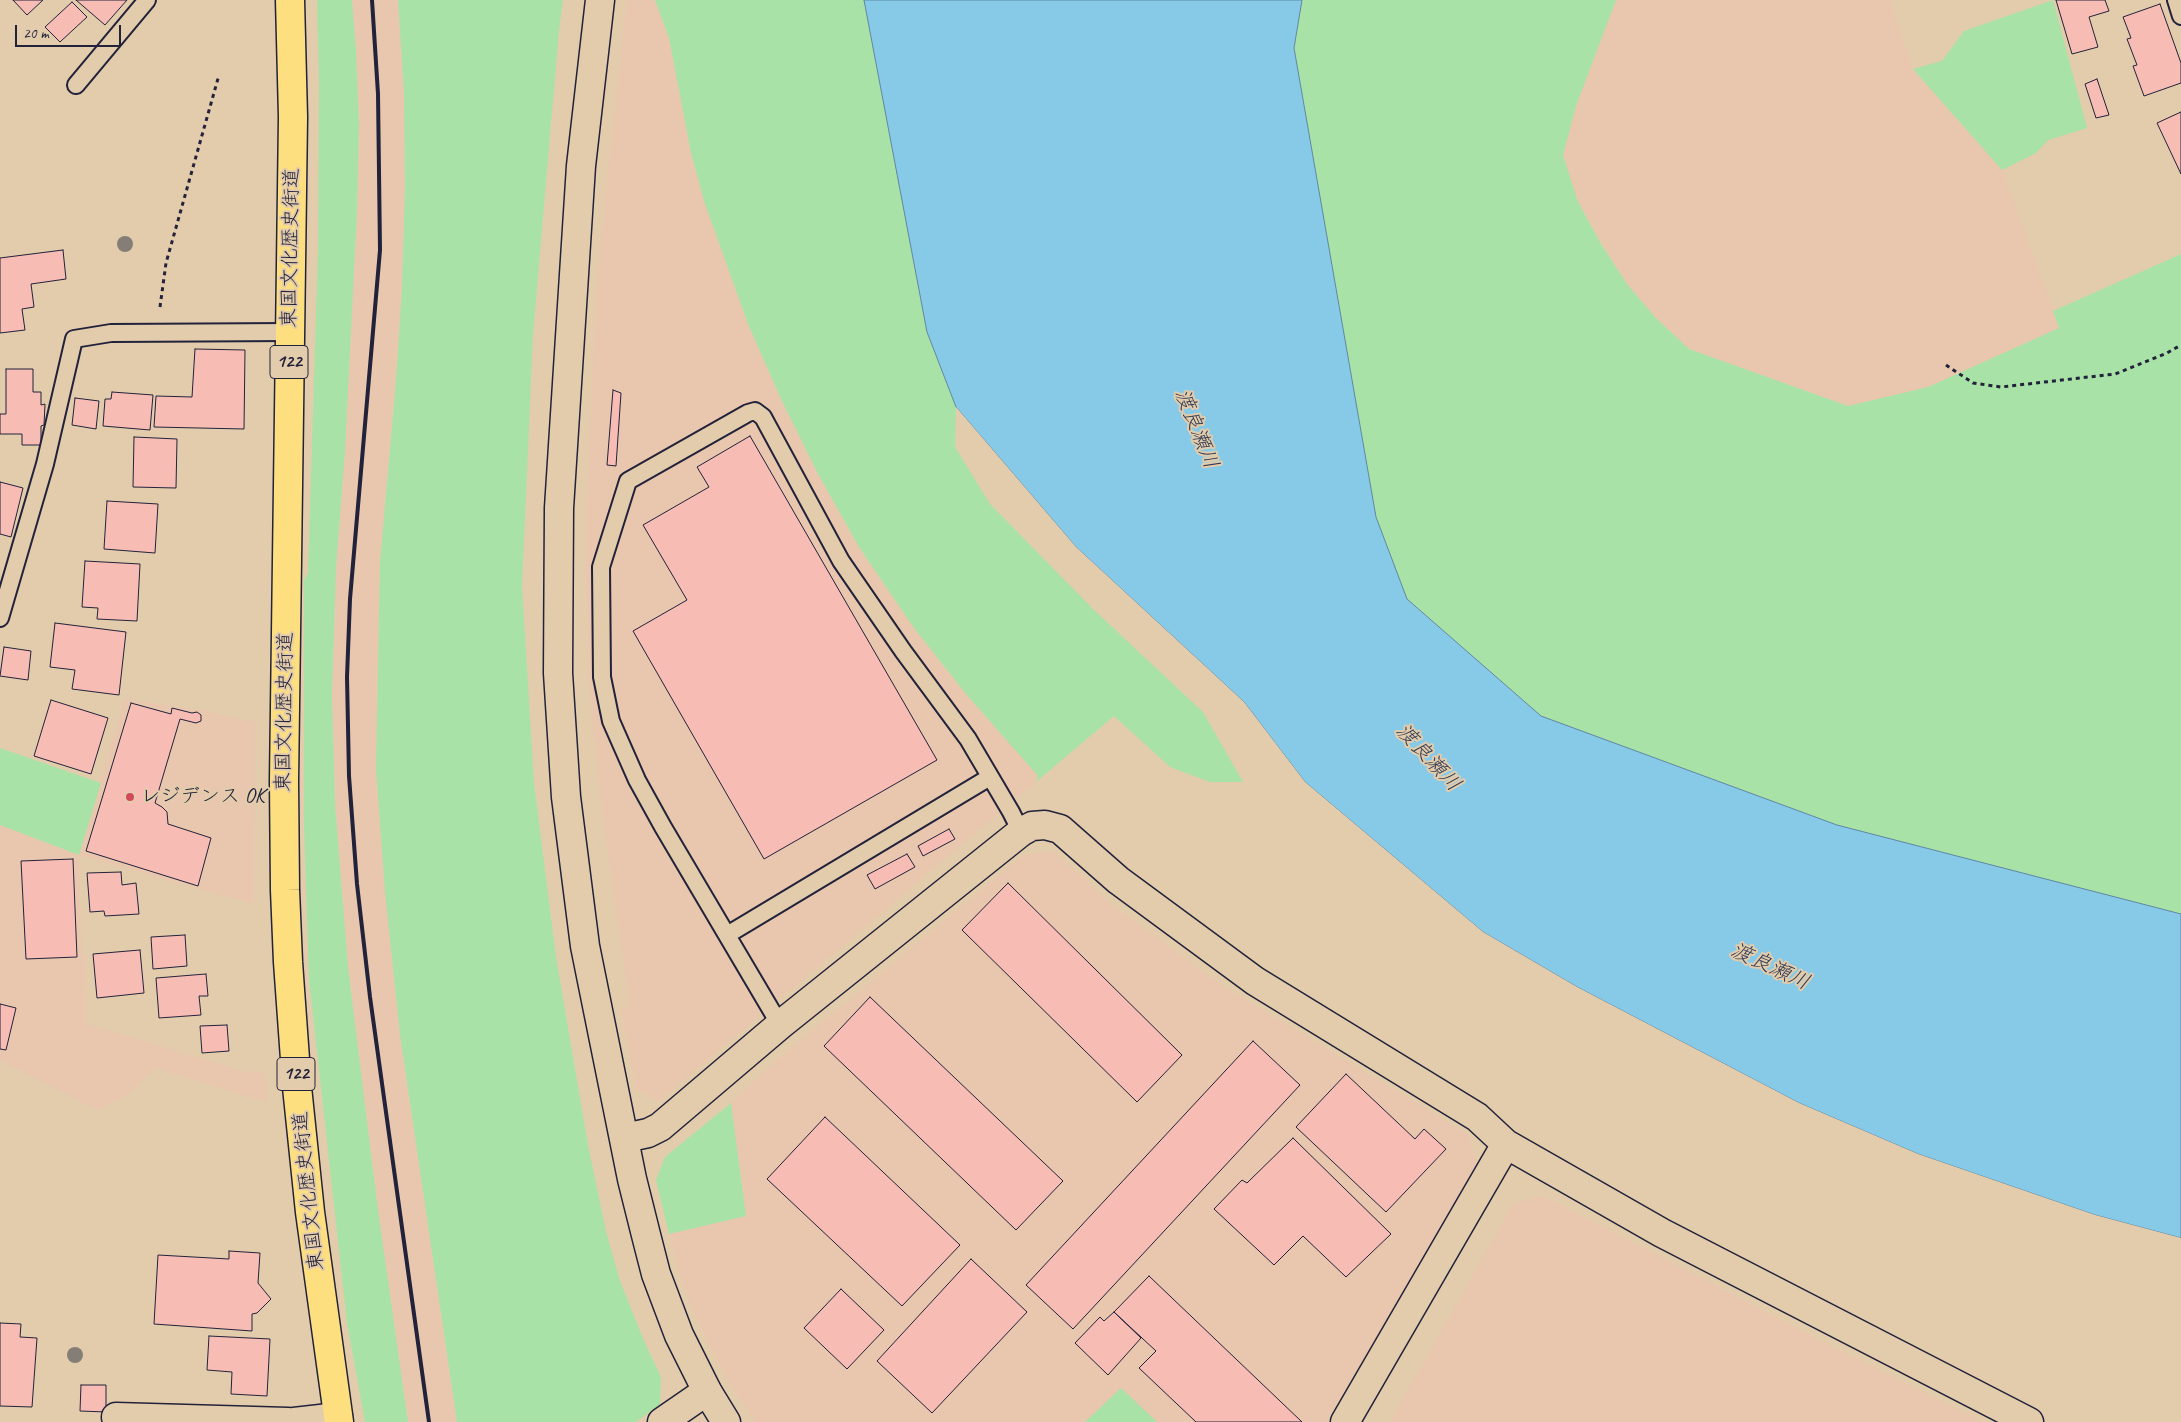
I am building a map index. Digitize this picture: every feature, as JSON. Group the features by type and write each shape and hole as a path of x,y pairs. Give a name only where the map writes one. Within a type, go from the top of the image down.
{"highway":[{"name":"東国文化歴史街道","path":"290,0 292,117 284,781 287,935 297,1087 310,1212 339,1420"}],"street":[{"path":"600,0 580,176 559,508 558,673 566,797 585,946 632,1179 656,1274 679,1335 707,1390 726,1422"},
{"path":"625,1138 648,1133 660,1127 780,1025 1021,832 1032,826 1045,825 1060,829 1118,880 1254,980 1477,1117 1506,1144 1662,1233 2030,1422"},
{"path":"1345,1422 1506,1144"},
{"path":"662,1422 707,1390"},
{"path":"116,1417 288,1422"},
{"path":"294,1422 339,1420"}],"lane":[{"path":"76,85 147,0"},
{"path":"2176,0 2181,16"},
{"path":"0,618 45,464 74,338 111,333 290,332"},
{"path":"780,1025 642,788 611,721 602,677 602,567 628,481 748,413 755,411 763,417 841,561 902,651 968,739 1021,832"},
{"path":"727,935 990,777"}],"path":[{"path":"157,332 166,263 220,75"},
{"path":"1946,365 1973,383 2001,387 2115,374 2167,353 2181,345"}],"shaded area":[{"path":"352,0 398,0 404,93 405,187 402,288 380,562 377,661 400,1035 457,1422 408,1422 378,1210 348,967 335,804 332,695 336,568 345,451 357,211 359,125"},
{"path":"627,0 655,0 669,38 691,153 705,204 748,324 781,399 817,472 859,547 914,628 966,694 1039,776 1036,782 659,1101 636,1089 621,1008 630,1006 602,811 591,708 586,583 586,518 596,295"},
{"path":"1616,0 1890,0 1913,70 2002,170 2060,328 1928,387 1848,406 1689,349 1655,317 1627,284 1578,202 1563,155 1576,106"},
{"path":"124,699 205,711 255,722 254,904 79,855"},
{"path":"0,825 79,855 82,955 86,954 85,1023 243,1071 265,1073 267,1102 155,1068 129,1093 97,1110 0,1060"},
{"path":"1053,851 1113,906 1223,986 1469,1135 1477,1163 1327,1422 755,1422 735,1392 708,1343 682,1283 656,1180 665,1157 731,1103 777,1060 1023,855"},
{"path":"1543,1196 1843,1352 1983,1422 1390,1422 1513,1204"}],"green space":[{"path":"317,0 352,0 356,50 359,125 357,211 345,451 336,568 332,695 335,804 348,967 378,1210 408,1422 365,1422 347,1323 309,979 304,825 304,580 308,573 318,249 319,82"},
{"path":"398,0 563,0 533,335 522,586 534,783 556,957 588,1145 606,1232 620,1281 661,1377 660,1404 636,1422 457,1422 400,1035 385,892 376,769 380,562 396,381 402,288 405,187 404,93"},
{"path":"655,0 864,0 927,332 956,407 955,447 990,504 1093,609 1203,712 1243,782 1210,782 1170,767 1114,716 1036,782 1038,776 966,694 914,628 859,547 817,472 781,399 748,324 705,204 691,153 669,38"},
{"path":"1302,0 1616,0 1576,106 1563,155 1578,202 1601,244 1627,284 1655,317 1689,349 1848,406 1928,387 2059,328 2053,311 2181,254 2181,914 1837,825 1541,716 1407,599 1376,517 1294,48"},
{"path":"2053,0 2087,128 2048,140 2036,153 2002,170 1913,69 1942,61 1964,31"},
{"path":"0,748 101,783 79,855 0,825"},
{"path":"731,1103 746,1216 669,1234 656,1180 665,1157"},
{"path":"1121,1388 1157,1422 1085,1422"}],"water":[{"name":"渡良瀬川","path":"864,0 1302,0 1294,48 1376,517 1407,599 1541,716 1837,825 2181,914 2181,1238 2095,1215 1918,1154 1799,1103 1577,987 1483,932 1305,782 1244,702 1076,547 956,407 927,332"}],"pier":[{"path":"956,407 1076,547 1244,702 1305,782 1483,932 1577,987 1799,1103 1918,1154 2095,1215 2181,1238 2181,1240 2094,1217 1917,1156 1798,1105 1576,990 1482,934 1303,784 1242,704 1074,548 956,411"}],"building":[{"path":"13,0 43,0 27,15"},
{"path":"76,0 127,0 105,25"},
{"path":"2056,0 2105,0 2109,11 2089,17 2098,47 2072,54"},
{"path":"72,2 87,17 60,42 45,27"},
{"path":"2160,4 2181,63 2181,83 2144,96 2133,66 2137,65 2127,39 2131,38 2123,17"},
{"path":"2097,79 2109,115 2096,118 2085,84"},
{"path":"2181,112 2181,174 2157,123"},
{"path":"63,250 66,279 31,284 34,307 22,309 25,330 0,333 0,258"},
{"path":"195,349 245,350 244,429 154,427 156,396 192,397"},
{"path":"6,369 33,369 33,392 41,392 41,405 45,404 44,425 41,426 41,445 22,445 22,434 0,434 0,414 6,414"},
{"path":"613,390 621,393 616,466 607,465"},
{"path":"112,392 153,395 150,430 103,426 105,399 111,399"},
{"path":"75,398 99,401 96,429 72,425"},
{"path":"750,436 937,760 764,859 633,631 687,600 643,525 709,487 697,467"},
{"path":"134,437 177,439 176,488 133,487"},
{"path":"0,482 23,488 11,537 0,534"},
{"path":"107,501 158,504 155,553 104,549"},
{"path":"85,561 140,564 137,621 97,619 98,608 82,607"},
{"path":"55,623 126,632 119,695 72,689 75,670 50,667"},
{"path":"4,647 31,651 28,680 0,676"},
{"path":"51,700 108,718 91,774 34,756"},
{"name":"レジデンス OK","path":"131,703 171,714 172,708 192,713 197,712 201,715 201,721 196,723 180,719 155,803 167,812 168,824 211,838 198,886 86,851"},
{"path":"949,829 955,839 923,856 918,846"},
{"path":"907,854 915,867 875,889 867,875"},
{"path":"73,859 77,957 26,959 21,861"},
{"path":"121,872 122,885 136,883 139,914 105,916 104,911 90,912 87,873"},
{"path":"1008,883 1182,1055 1137,1102 962,930"},
{"path":"185,935 187,966 153,969 151,937"},
{"path":"140,950 144,993 97,998 93,954"},
{"path":"206,974 208,996 199,996 201,1015 159,1018 156,978"},
{"path":"870,997 1063,1181 1016,1230 824,1046"},
{"path":"0,1004 16,1008 6,1050 0,1049"},
{"path":"227,1025 229,1051 202,1053 200,1026"},
{"path":"1253,1041 1300,1085 1073,1329 1026,1285"},
{"path":"1346,1074 1415,1139 1424,1129 1446,1149 1386,1212 1296,1127"},
{"path":"825,1117 960,1245 902,1306 767,1179"},
{"path":"1293,1138 1391,1234 1346,1277 1303,1236 1274,1265 1214,1209 1242,1180 1247,1183"},
{"path":"229,1251 260,1253 258,1283 271,1299 257,1313 252,1314 252,1331 154,1324 158,1255 229,1259"},
{"path":"971,1259 1027,1312 932,1413 877,1361"},
{"path":"1149,1276 1302,1422 1196,1422 1139,1368 1156,1351 1114,1312"},
{"path":"841,1289 884,1330 847,1369 804,1328"},
{"path":"1114,1312 1141,1338 1108,1375 1075,1343 1100,1317 1104,1321"},
{"path":"0,1323 21,1324 20,1337 37,1338 32,1407 0,1406"},
{"path":"209,1336 270,1339 267,1396 231,1394 232,1372 207,1370"},
{"path":"81,1385 106,1385 106,1412 80,1411"}],"railway":[{"path":"372,0 378,94 380,250 350,599 347,677 349,776 357,884 370,997 429,1422"}],"place":[{"name":"レジデンス OK","path":"130,797"}]}
